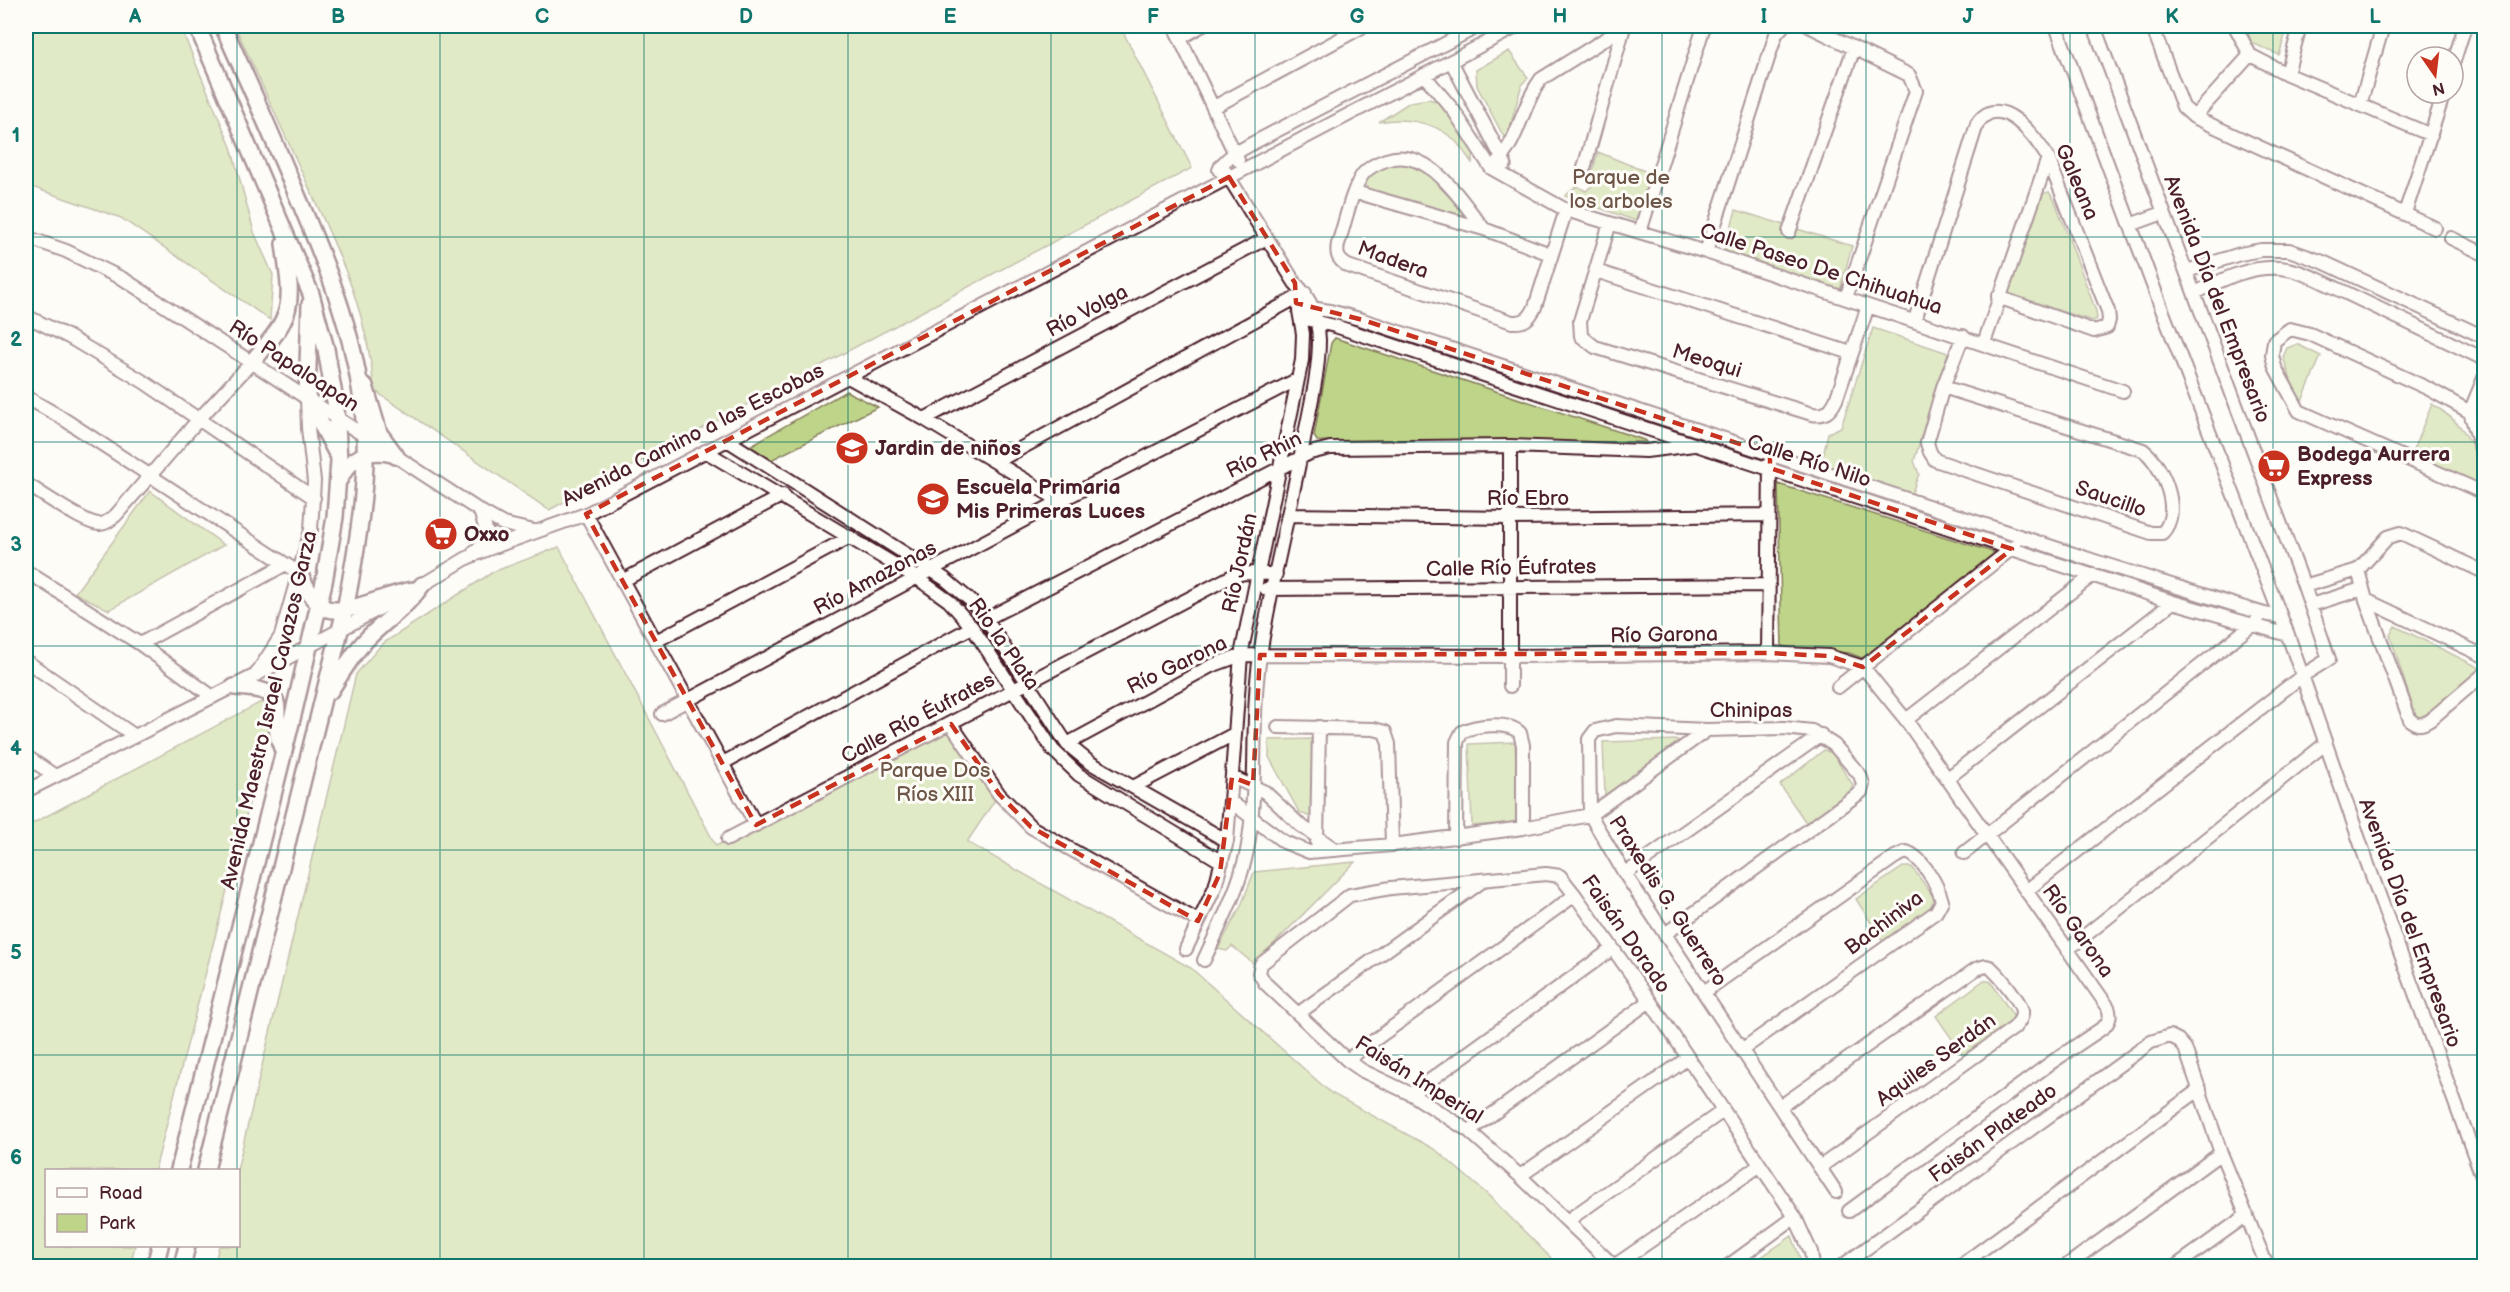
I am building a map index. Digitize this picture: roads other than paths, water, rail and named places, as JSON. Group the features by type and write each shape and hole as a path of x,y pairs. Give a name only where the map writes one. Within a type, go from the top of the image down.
{"main road":[{"name":"Avenida Maestro Israel Cavazos Garza","path":"179,1169 309,648 330,551 339,480 337,417 326,349 311,294 197,26"},
{"path":"206,1169 345,610 361,520 365,454 365,434 356,375 343,315 329,269 223,26"},
{"path":"252,362 280,328 288,310 289,279 282,223"},
{"path":"311,294 307,397 327,432 339,461"},
{"path":"356,375 368,391 379,433 394,455"},
{"path":"339,480 347,466 365,454 380,452 394,455"},
{"path":"299,573 318,604 329,610 345,610 392,593 418,587"},
{"path":"322,704 351,657 366,640 407,606 418,587"},
{"path":"234,687 262,689 275,698 278,708 277,736 283,752"},
{"path":"294,711 305,717 309,729 297,782 298,799"},
{"path":"155,1266 160,1247"},
{"path":"182,1266 187,1247"}],"street":[{"path":"1174,26 1243,170"},
{"path":"1180,38 1201,26"},
{"path":"1214,106 1364,26"},
{"name":"Avenida Camino a las Escobas","path":"26,791 309,648 467,558 504,542 586,514 1518,26"},
{"path":"1491,168 1503,157 1513,141 1534,88 1541,79 1625,26"},
{"path":"1584,168 1625,26"},
{"path":"1640,232 1704,26"},
{"path":"1707,252 1776,34 1784,26"},
{"path":"1809,26 1909,75 1916,91 1846,298"},
{"name":"Avenida Día del Empresario","path":"2056,26 2288,635 2325,744 2484,1182"},
{"name":"Avenida Día del Empresario","path":"2094,26 2304,586 2329,659 2302,676"},
{"path":"2152,26 2183,107 2194,117 2435,228"},
{"path":"2235,26 2250,55 2287,74 2431,135"},
{"path":"2287,74 2300,26"},
{"path":"2360,105 2383,26"},
{"path":"2459,45 2465,26"},
{"path":"1214,184 1221,165 1235,154 1474,27"},
{"path":"1789,232 1854,48"},
{"path":"2194,117 2250,55"},
{"path":"1451,62 1503,157 1510,179"},
{"name":"Calle Paseo De Chihuahua","path":"1424,75 1454,111 1491,168 1566,210 1707,252 2123,391"},
{"path":"2405,213 2440,105"},
{"name":"Galeana","path":"1915,320 1974,135 1981,118 1997,113 2008,114 2016,119 2038,140 2048,158 2108,311 2109,320 2107,327 2094,331 1998,297"},
{"path":"1484,229 1434,170 1410,157 1393,158 1375,164 1364,173 1355,192 1484,229 1550,254"},
{"path":"1984,343 1998,297 2048,158"},
{"path":"996,462 1300,304 1295,283 1221,165"},
{"name":"Madera","path":"1355,192 1338,243 1339,260 1348,266 1512,322 1522,322 1531,315 1566,210"},
{"path":"2130,225 2163,213"},
{"name":"Meoqui","path":"1610,223 1580,327 1581,336 1595,347 1818,415 1829,412 1833,407 1868,306"},
{"name":"Río Papaloapan","path":"26,237 66,251 125,280 365,434 480,511 503,524 538,532"},
{"name":"Río Volga","path":"924,419 1267,238"},
{"path":"2451,238 2484,252"},
{"path":"2187,271 2240,254 2261,250 2289,250 2323,262 2484,337"},
{"path":"2314,278 2323,262"},
{"path":"2195,293 2244,272 2262,268 2288,269 2314,278 2484,359"},
{"path":"1596,271 1851,353"},
{"name":"Calle Río Nilo","path":"1300,304 1363,320 2025,538 2264,614 2281,617"},
{"name":"Calle Río Nilo","path":"1300,304 1317,321 2173,602 2288,635"},
{"name":"Río Jordán","path":"1186,949 1215,887 1227,842 1241,655 1304,347 1300,304"},
{"path":"1204,960 1240,878 1247,851 1260,656 1301,457 1318,361 1317,321 1314,307"},
{"path":"26,316 107,358 314,498"},
{"path":"2470,412 2429,389 2310,334 2290,329 2274,341 2272,355 2275,367 2299,411 2484,494"},
{"name":"Saucillo","path":"1943,387 2143,450 2158,464 2169,494 2169,522 2166,529 2162,533 2151,533 1935,460 1927,443 1943,387 1962,336"},
{"path":"26,484 83,519 98,524 111,519 252,362"},
{"path":"848,377 924,419 1060,501"},
{"path":"2484,378 2470,412 2484,458"},
{"name":"Río Amazonas","path":"662,714 1060,501 1298,379"},
{"path":"26,397 60,416 299,573"},
{"path":"254,676 281,636 311,530 314,498 307,397"},
{"name":"Rio la Plata","path":"727,440 932,570 959,590 986,619 1066,744 1089,762 1227,842"},
{"name":"Río Rhin","path":"986,619 1301,457 1330,448 1510,446 1646,451 1697,444"},
{"path":"1510,446 1510,686"},
{"name":"Rio la Plata","path":"705,451 783,495 917,578 949,601 972,627 1053,750 1064,763 1079,775 1222,862"},
{"path":"1768,653 1770,454"},
{"path":"622,581 783,495"},
{"path":"467,558 479,548 486,538 487,528 480,511"},
{"path":"586,514 756,825"},
{"name":"Río Ebro","path":"1288,515 1511,518 1769,515"},
{"path":"2304,586 2358,570 2388,537 2401,533 2484,572"},
{"path":"656,641 850,537"},
{"path":"1838,687 2025,538"},
{"path":"140,644 284,565"},
{"path":"2358,570 2364,594 2410,720 2416,724 2423,724 2430,720 2484,674"},
{"path":"26,571 140,644 213,697"},
{"name":"Calle Río Éufrates","path":"728,839 1232,576 1257,573 1276,574"},
{"path":"1906,720 2093,575"},
{"name":"Calle Río Éufrates","path":"1254,589 1769,585"},
{"path":"2311,605 2364,594 2484,656"},
{"path":"1948,778 2173,602"},
{"path":"1964,853 2264,614"},
{"path":"723,763 972,627"},
{"name":"Río Garona","path":"1066,744 1211,666 1241,655 1510,656 1768,653 1829,656 1863,667 1906,720 1948,778 2108,1007 2110,1014 2109,1022 2104,1027 2052,1062 1849,1211"},
{"path":"26,662 135,736"},
{"path":"2026,891 2302,676"},
{"path":"951,724 999,794 1019,818 1044,836 1198,921"},
{"name":"Chinipas","path":"1590,815 1588,746 1591,734 1595,731 1616,726 1707,730 1784,728 1812,731 1821,735"},
{"path":"1278,727 1374,729 1385,732 1389,744 1392,845"},
{"path":"1456,838 1457,742 1462,732 1476,727 1511,727 1520,733 1523,745 1523,828"},
{"path":"1318,852 1319,728"},
{"path":"1590,815 1707,730"},
{"path":"1133,787 1234,734"},
{"path":"1625,874 1821,735 1834,745 1860,775 1863,784 1861,792 1665,934"},
{"path":"2067,950 2325,744"},
{"path":"26,756 55,776"},
{"path":"1232,777 1253,785 1276,800 1300,825 1336,850"},
{"name":"Praxedis G. Guerrero","path":"1230,801 1293,847 1318,852 1456,838 1590,815 1625,874 1836,1192"},
{"name":"Bachiniva","path":"1704,992 1895,856 1906,852 1919,861 1940,894 1942,901 1936,912 1743,1049"},
{"name":"Faisán Dorado","path":"1259,973 1265,960 1350,895 1391,888 1554,874 1565,881 1650,1001 1759,1166 1795,1216 1811,1252 1813,1266"},
{"path":"1299,1013 1484,880"},
{"path":"1347,1060 1575,895"},
{"path":"1411,1094 1612,949"},
{"name":"Aquiles Serdán","path":"1781,1106 1976,969 1990,967 2017,999 2022,1011 2021,1018 2014,1028 1820,1167"},
{"name":"Faisán Imperial","path":"1259,973 1265,983 1347,1060 1363,1071 1411,1094 1469,1131 1521,1176 1614,1266"},
{"path":"1469,1131 1650,1001"},
{"name":"Faisán Plateado","path":"1842,1266 2151,1042 2170,1036 2178,1040 2185,1048 2200,1089"},
{"path":"1521,1176 1688,1058"},
{"path":"1960,1266 2200,1089 2222,1153 2267,1266"},
{"path":"1567,1221 1723,1111"},
{"path":"2066,1266 2222,1153"},
{"path":"1614,1266 1759,1166"},
{"path":"2176,1266 2247,1215"},
{"path":"1728,1266 1795,1216"}],"place":[{"name":"Jardin de niños","path":"852,448"},
{"name":"Bodega Aurrera Express","path":"2274,466"},
{"name":"Escuela Primaria Mis Primeras Luces","path":"933,499"},
{"name":"Oxxo","path":"441,534"}],"park label":[{"name":"Parque de los arboles","path":"1621,189"},
{"name":"Parque Dos Ríos XIII","path":"935,782"}]}
